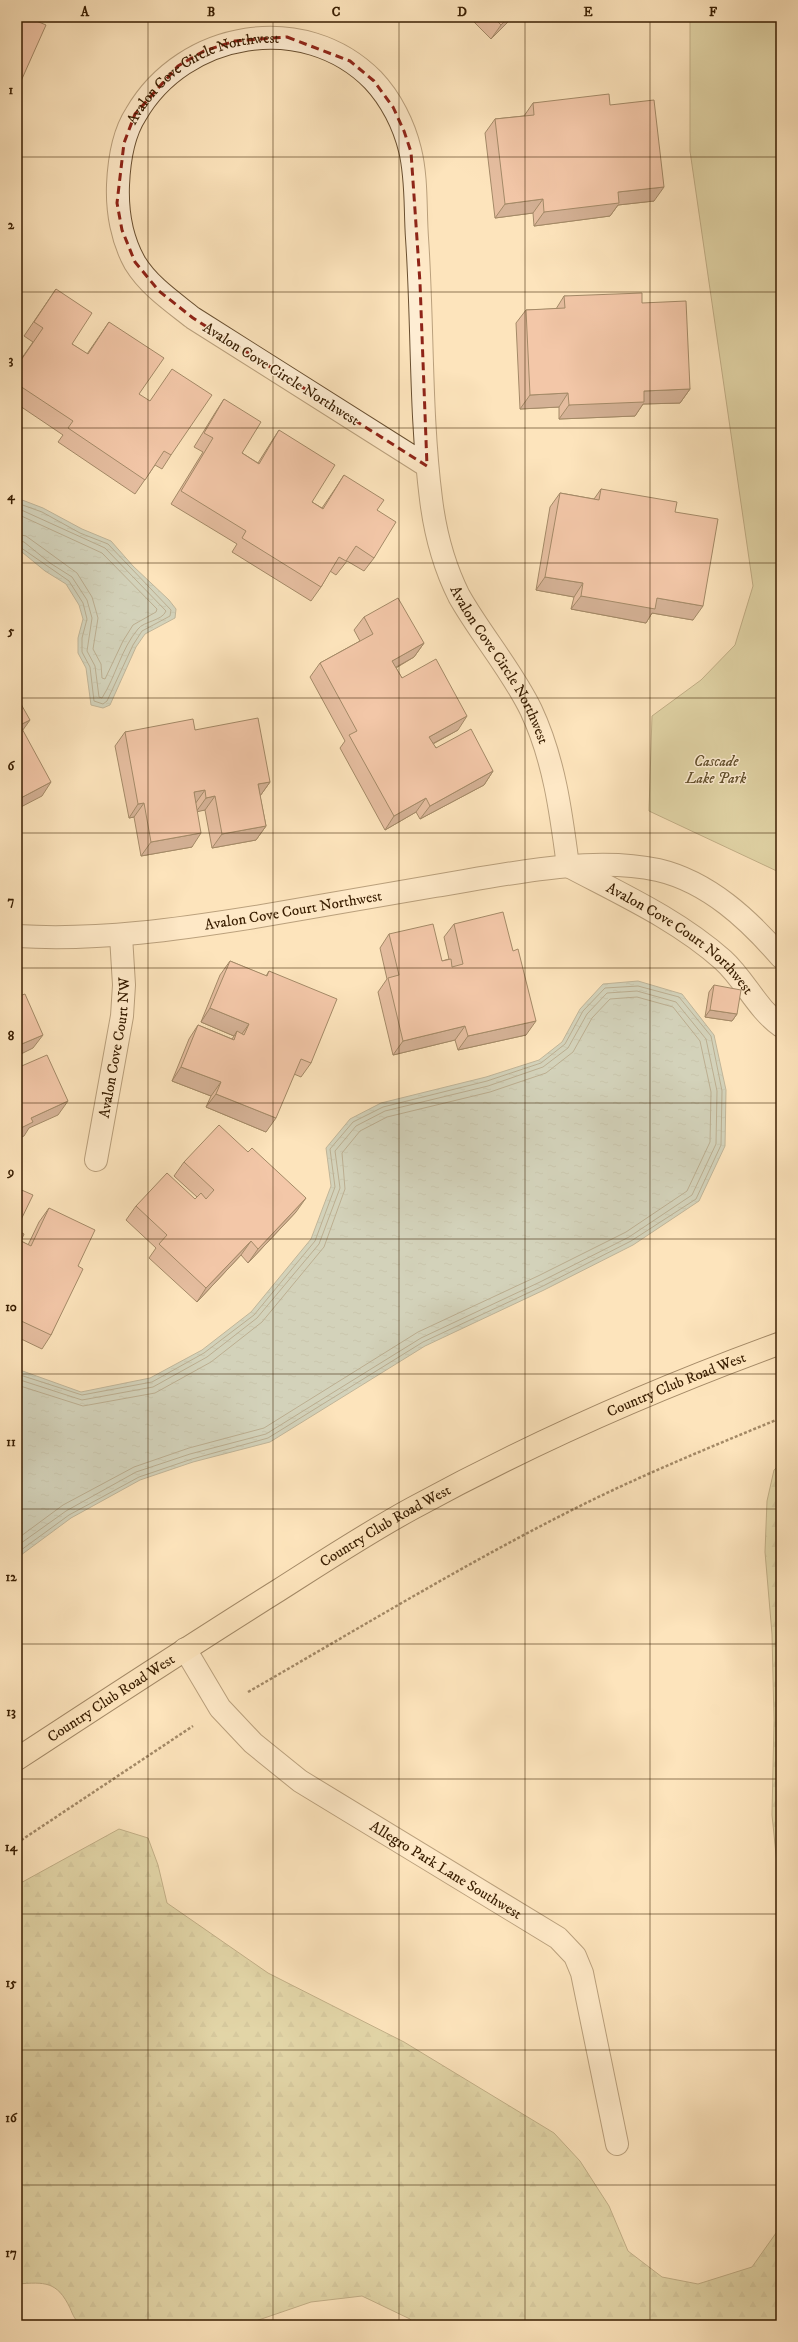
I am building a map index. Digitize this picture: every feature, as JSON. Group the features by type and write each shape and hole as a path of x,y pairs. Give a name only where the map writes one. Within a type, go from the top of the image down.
{"main road":[{"name":"Country Club Road West","path":"17,1759 186,1649 362,1538 486,1469 607,1412 681,1380 781,1344"}],"street":[{"name":"Avalon Cove Circle Northwest","path":"427,466 194,318 159,291 135,262 122,230 117,203 119,170 124,143 135,114 154,90 178,66 204,51 235,41 264,37 287,37 319,47 350,61 374,81 393,107 411,152 420,283 427,466 437,532 448,569 459,594 474,621 521,690 540,731 555,781 568,866"},
{"name":"Avalon Cove Court Northwest","path":"568,866 667,919 696,939 723,960 744,983 766,1012 781,1026"},
{"name":"Avalon Cove Court Northwest","path":"17,936 79,938 121,936 204,925 568,866 634,867 660,870 689,882 720,899 755,927 781,957"},
{"name":"Avalon Cove Court NW","path":"96,1160 122,1016 124,985 121,936"},
{"name":"Allegro Park Lane Southwest","path":"186,1649 220,1708 253,1743 300,1781 558,1938 575,1956 582,1973 617,2144"}],"path":[{"path":"17,1843 220,1708 488,1554 579,1506 672,1462 781,1418"}],"highlighted area":[{"path":"287,37 350,61 374,81 393,107 404,131 411,152 420,283 427,466 193,318 159,291 135,262 122,230 117,203 124,143 135,114 178,66 204,51 235,41"}],"green space":[{"name":"Cascade Lake Park","path":"690,17 781,17 781,873 649,811 652,716 701,680 735,645 753,586 690,151"},
{"path":"781,1463 781,1903 772,1815 774,1720 772,1634 765,1552 767,1501 774,1470"},
{"path":"119,1829 148,1838 158,1865 167,1903 268,1973 404,2042 554,2133 580,2161 609,2206 628,2251 662,2277 698,2284 752,2267 781,2226 781,2325 415,2325 410,2319 362,2296 311,2302 244,2325 82,2325 76,2320 65,2299 55,2288 49,2285 35,2283 17,2284 17,1885"}],"water":[{"path":"17,498 43,508 82,529 111,541 133,566 169,600 176,609 175,618 145,634 136,647 110,705 103,708 91,705 86,668 78,653 78,638 83,619 79,605 66,584 45,571 17,548"},
{"path":"638,981 682,994 714,1035 726,1090 725,1146 699,1201 633,1245 544,1290 425,1346 270,1442 193,1462 140,1480 71,1518 17,1558 17,1369 81,1392 150,1378 202,1350 251,1312 311,1239 331,1186 326,1148 350,1119 381,1103 486,1077 539,1060 562,1042 580,1009 603,984"}],"building":[{"path":"17,17 27,17 46,25 17,90"},
{"path":"493,17 509,17 501,25"},
{"path":"609,94 610,105 654,100 664,187 618,192 619,203 544,212 543,199 505,204 495,119 534,115 533,103"},
{"path":"56,289 92,313 72,344 88,354 109,322 164,358 139,394 150,401 172,369 212,395 171,455 164,451 145,480 68,428 73,421 17,384 17,366 43,328 34,322"},
{"path":"642,293 642,303 686,301 690,389 644,391 644,402 569,405 568,393 530,395 526,310 565,308 564,296"},
{"path":"224,399 261,422 242,453 259,464 279,430 335,465 312,502 323,509 344,475 384,500 377,510 396,522 374,558 356,546 346,561 339,557 321,587 242,538 246,531 181,491 213,438 204,433"},
{"path":"601,489 677,502 675,512 718,519 703,606 657,598 655,609 581,596 583,583 545,577 560,493 599,500"},
{"path":"398,598 424,643 392,661 402,678 436,659 467,716 429,737 436,748 471,729 493,771 430,806 426,798 394,816 349,735 357,731 320,663 373,634 364,617"},
{"path":"17,697 30,720 20,725 51,782 17,800"},
{"path":"258,718 270,782 258,784 266,826 222,834 215,796 206,798 205,790 194,792 201,833 151,842 144,803 138,804 125,732 193,719 195,730"},
{"path":"503,912 513,951 518,949 536,1021 468,1036 465,1026 403,1041 388,978 399,975 389,934 433,924 442,961 451,959 452,967 463,964 454,924"},
{"path":"230,961 267,976 269,971 337,999 311,1063 301,1059 276,1118 216,1094 221,1082 181,1067 198,1025 234,1040 237,1031 244,1035 249,1024 210,1008"},
{"path":"714,985 741,990 737,1014 710,1010"},
{"path":"25,994 43,1035 17,1046 17,997"},
{"path":"47,1055 68,1101 31,1118 33,1122 17,1130 17,1068"},
{"path":"219,1125 248,1152 252,1148 306,1198 258,1249 251,1241 206,1288 159,1244 167,1235 136,1206 167,1173 195,1199 201,1193 206,1199 214,1190 184,1162"},
{"path":"17,1188 33,1195 17,1228"},
{"path":"49,1208 95,1230 78,1266 83,1269 51,1335 17,1319 17,1230 24,1234 21,1241 31,1246"}]}
